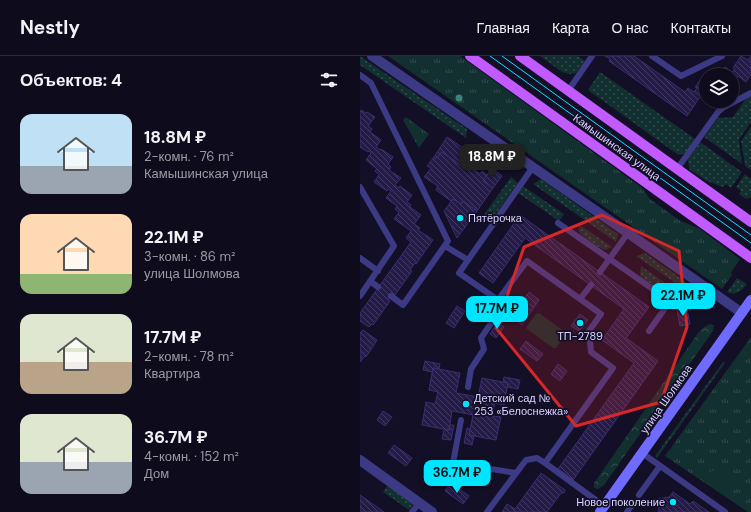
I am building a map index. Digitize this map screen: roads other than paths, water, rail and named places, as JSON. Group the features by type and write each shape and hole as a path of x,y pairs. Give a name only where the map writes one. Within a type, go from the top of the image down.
{"main road":[{"name":"Камышинская улица","path":"470,56 751,258"},
{"name":"Камышинская улица","path":"520,56 751,222"}],"street":[{"path":"372,56 742,313"},
{"name":"улица Шолмова","path":"601,510 751,300"},
{"path":"360,460 432,512"}],"lane":[{"path":"568,91 592,56"},
{"path":"652,56 681,76 722,56"},
{"path":"360,75 371,83 448,241 403,305 391,296"},
{"path":"677,169 721,109 751,93"},
{"path":"498,300 459,273 533,167"},
{"path":"360,186 394,246 360,296"},
{"path":"558,223 670,301 649,331"},
{"path":"600,272 628,233"},
{"path":"445,246 468,260"},
{"path":"360,258 378,271"},
{"path":"468,387 471,369 484,349 481,338 498,313 498,300 526,261 601,314 589,331 591,352 613,368 545,463"},
{"path":"370,281 378,287"},
{"path":"580,299 591,285"},
{"path":"461,420 453,463 516,473"},
{"path":"642,453 725,512"},
{"path":"487,512 526,460 537,458 601,510"},
{"path":"639,495 660,466"},
{"path":"412,512 419,503"},
{"path":"627,512 632,505"}],"tram line":[{"path":"490,56 751,243"},
{"path":"502,56 751,235"}],"place":[{"name":"Пятёрочка","path":"460,218"},
{"name":"ТП-2789","path":"580,323"},
{"name":"Детский сад № 253 «Белоснежка»","path":"466,404"},
{"name":"Новое поколение","path":"673,502"}]}
